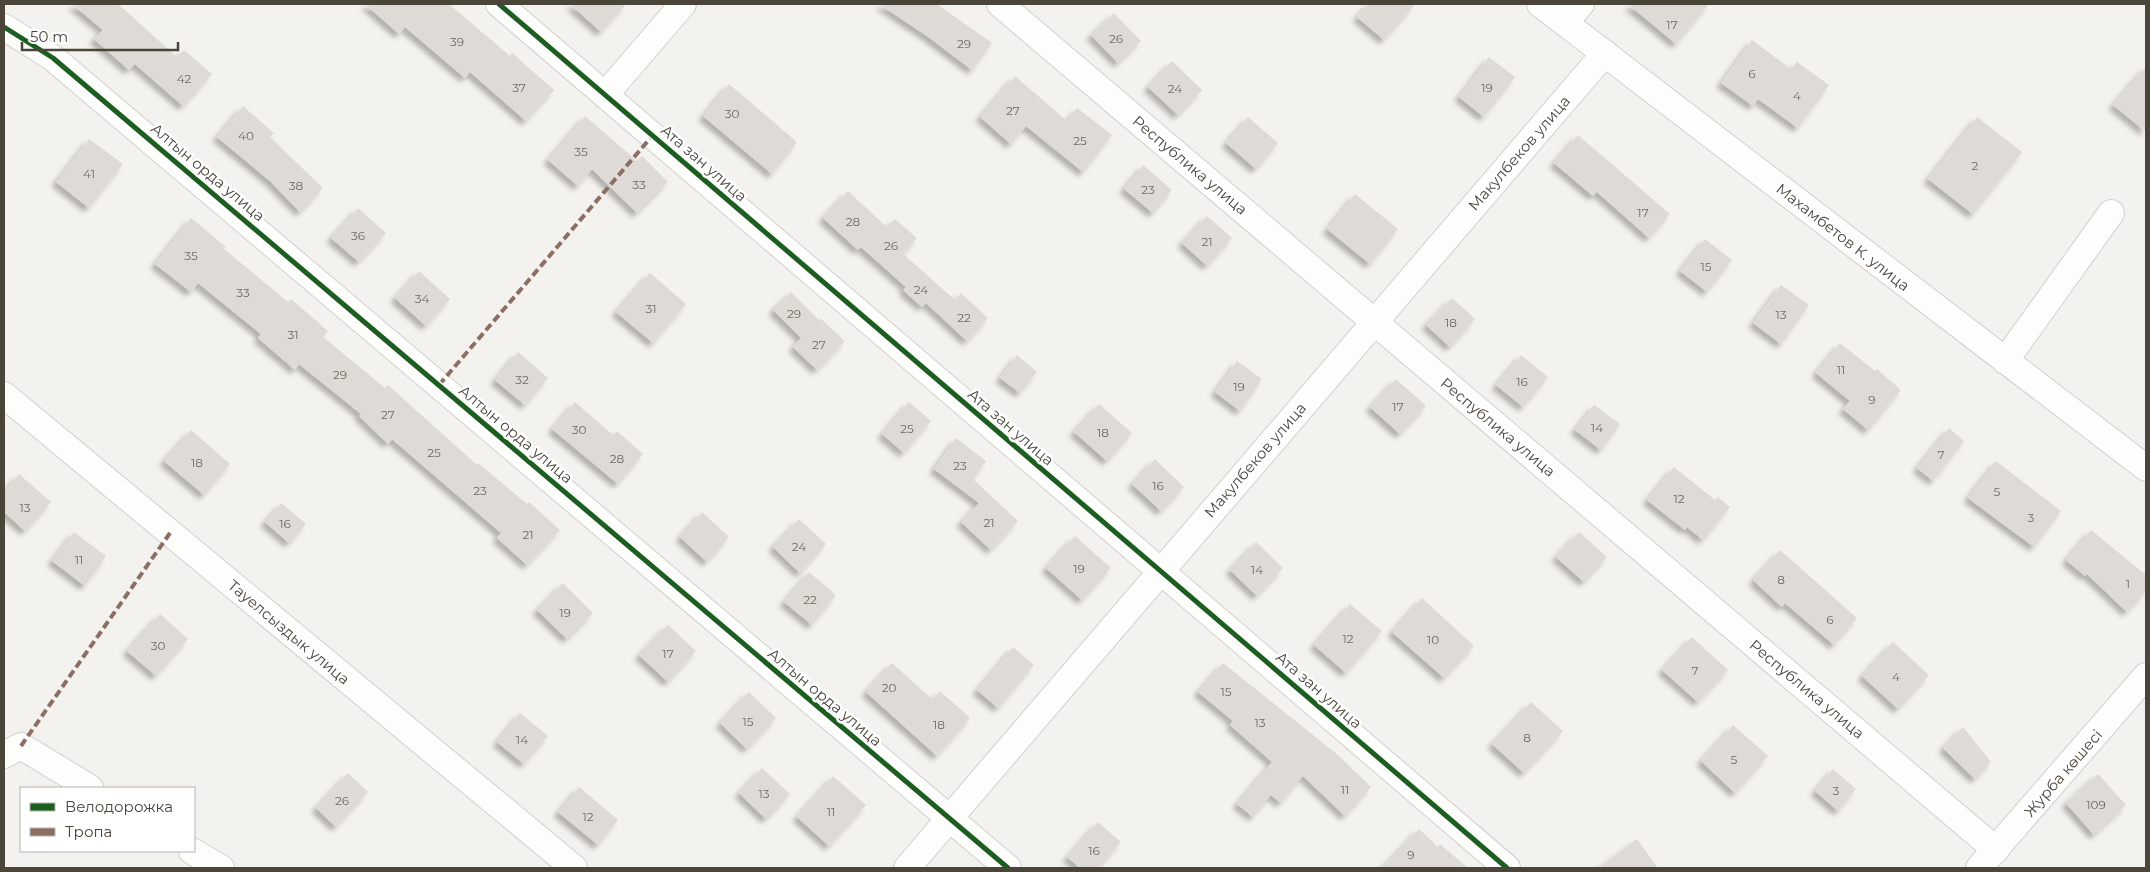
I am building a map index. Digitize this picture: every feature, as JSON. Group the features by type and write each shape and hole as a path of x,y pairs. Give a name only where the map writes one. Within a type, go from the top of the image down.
{"street":[{"name":"Ата зан улица","path":"499,4 1507,868"},
{"path":"605,95 684,4"},
{"name":"Республика улица","path":"1000,4 1374,322 1988,859"},
{"name":"Махамбетов К. улица","path":"1540,4 1573,13 1605,53 2146,468"},
{"name":"Алтын орда улица","path":"4,26 61,64 1008,868"},
{"name":"Макулбеков улица","path":"907,868 1605,53"},
{"path":"2005,361 2111,212"},
{"name":"Тауелсыздык улица","path":"4,395 574,868"},
{"name":"Журба көшесі","path":"1988,859 2146,676"},
{"path":"12,751 88,787"},
{"path":"194,852 221,868"}],"building":[{"path":"72,4 118,4 177,57 184,50 212,74 183,106 135,64 129,70 94,39 103,30"},
{"path":"365,4 449,4 510,56 512,53 554,90 526,121 470,72 465,78 405,27 399,34"},
{"path":"570,4 626,4 601,32"},
{"path":"879,4 937,4 992,43 972,70 927,36"},
{"path":"1368,4 1415,4 1384,40 1357,17"},
{"path":"1628,4 1709,4 1676,44"},
{"path":"1114,13 1141,41 1118,63 1091,35"},
{"path":"1752,40 1791,69 1797,62 1829,85 1798,128 1758,99 1753,106 1721,83"},
{"path":"1489,57 1515,77 1484,117 1459,97"},
{"path":"1172,61 1202,90 1178,115 1148,87"},
{"path":"2146,66 2146,132 2113,105"},
{"path":"1015,76 1067,121 1077,108 1112,135 1083,172 1026,126 1011,144 980,117"},
{"path":"729,84 797,142 772,174 703,116"},
{"path":"243,106 274,133 270,137 323,188 300,212 270,181 217,137"},
{"path":"585,116 637,161 642,156 668,182 637,213 592,169 578,186 548,160"},
{"path":"1248,117 1278,143 1256,169 1226,143"},
{"path":"1977,117 2022,152 1973,214 1928,179"},
{"path":"1578,135 1670,214 1649,238 1597,192 1593,196 1554,163"},
{"path":"89,139 123,164 89,208 56,182"},
{"path":"1143,165 1172,190 1153,213 1124,189"},
{"path":"848,191 887,227 895,219 917,238 903,254 955,300 961,293 988,318 967,341 926,303 922,307 903,290 906,287 861,247 858,250 823,218"},
{"path":"1355,194 1398,229 1370,264 1327,229"},
{"path":"358,208 386,233 359,262 331,238"},
{"path":"1207,216 1232,238 1207,266 1182,243"},
{"path":"191,218 226,247 224,249 288,302 291,299 328,331 323,337 385,388 388,385 477,465 478,463 527,504 529,502 560,530 527,565 497,538 501,533 392,439 388,444 359,416 361,414 299,364 295,370 258,338 261,334 198,283 191,292 155,264"},
{"path":"1705,239 1732,260 1707,292 1680,271"},
{"path":"419,271 450,299 426,326 395,298"},
{"path":"650,273 686,304 653,343 616,312"},
{"path":"1781,285 1809,305 1781,344 1753,323"},
{"path":"791,292 819,320 820,318 845,341 817,370 793,347 801,338 773,310"},
{"path":"1452,298 1475,319 1450,347 1426,325"},
{"path":"1840,343 1875,371 1877,369 1901,390 1868,430 1843,409 1850,401 1816,373"},
{"path":"518,352 548,378 525,405 495,380"},
{"path":"1017,355 1037,372 1020,393 1000,378"},
{"path":"1521,355 1548,377 1523,407 1496,385"},
{"path":"1237,361 1262,379 1240,411 1215,392"},
{"path":"1396,379 1426,406 1400,434 1370,407"},
{"path":"575,402 613,435 617,431 643,454 618,484 552,429"},
{"path":"909,402 931,421 904,453 882,434"},
{"path":"1099,404 1132,433 1107,461 1074,432"},
{"path":"1594,405 1620,424 1601,450 1575,430"},
{"path":"1949,428 1964,441 1933,481 1917,468"},
{"path":"191,430 230,464 204,495 164,461"},
{"path":"956,438 986,461 973,479 1018,521 991,550 961,522 979,503 934,469"},
{"path":"1155,459 1184,487 1161,511 1132,484"},
{"path":"1996,461 2061,511 2034,547 1968,498"},
{"path":"1674,467 1715,500 1718,497 1730,507 1703,540 1687,527 1685,530 1647,500"},
{"path":"19,474 51,502 25,531 4,512 4,491"},
{"path":"281,503 306,524 289,543 265,522"},
{"path":"702,512 729,537 707,562 680,537"},
{"path":"799,519 826,544 800,573 773,547"},
{"path":"2091,530 2146,575 2146,591 2127,612 2087,574 2085,576 2066,560"},
{"path":"74,532 106,556 85,586 52,561"},
{"path":"1579,532 1607,557 1584,582 1556,557"},
{"path":"1075,536 1111,568 1082,600 1046,568"},
{"path":"1256,542 1283,568 1257,596 1230,570"},
{"path":"1780,550 1857,618 1834,645 1785,603 1782,607 1753,580"},
{"path":"809,572 836,595 812,625 784,602"},
{"path":"563,583 593,613 567,639 537,610"},
{"path":"1422,598 1474,646 1444,678 1392,632"},
{"path":"1350,604 1382,631 1346,673 1314,645"},
{"path":"160,614 188,639 156,676 127,651"},
{"path":"668,625 696,651 668,682 639,655"},
{"path":"1692,637 1728,670 1698,702 1662,670"},
{"path":"1893,642 1929,675 1898,709 1862,676"},
{"path":"1013,647 1034,665 998,708 977,690"},
{"path":"892,663 933,700 940,691 970,718 937,756 866,692"},
{"path":"1223,663 1338,755 1371,787 1345,816 1303,776 1281,803 1271,795 1253,817 1237,804 1272,762 1230,725 1233,721 1198,692"},
{"path":"749,692 776,718 747,749 720,723"},
{"path":"1531,702 1563,731 1524,773 1492,744"},
{"path":"520,713 548,736 524,764 497,742"},
{"path":"1733,725 1768,756 1735,793 1701,761"},
{"path":"1963,727 1991,762 1975,779 1943,748"},
{"path":"762,768 790,794 766,819 739,793"},
{"path":"1833,769 1856,789 1838,811 1815,791"},
{"path":"348,773 368,792 336,827 316,808"},
{"path":"2098,774 2126,805 2094,835 2066,803"},
{"path":"833,776 866,805 829,846 797,817"},
{"path":"579,787 618,820 598,845 558,812"},
{"path":"1098,822 1121,842 1098,868 1080,868 1067,857"},
{"path":"1419,829 1438,847 1440,844 1468,868 1382,868"},
{"path":"1637,839 1658,868 1599,868"}],"marked path":[{"path":"439,385 653,135"},
{"path":"21,746 170,533"}],"cycle path":[{"path":"499,4 1507,868"},
{"path":"4,27 53,58 1008,868"}]}
